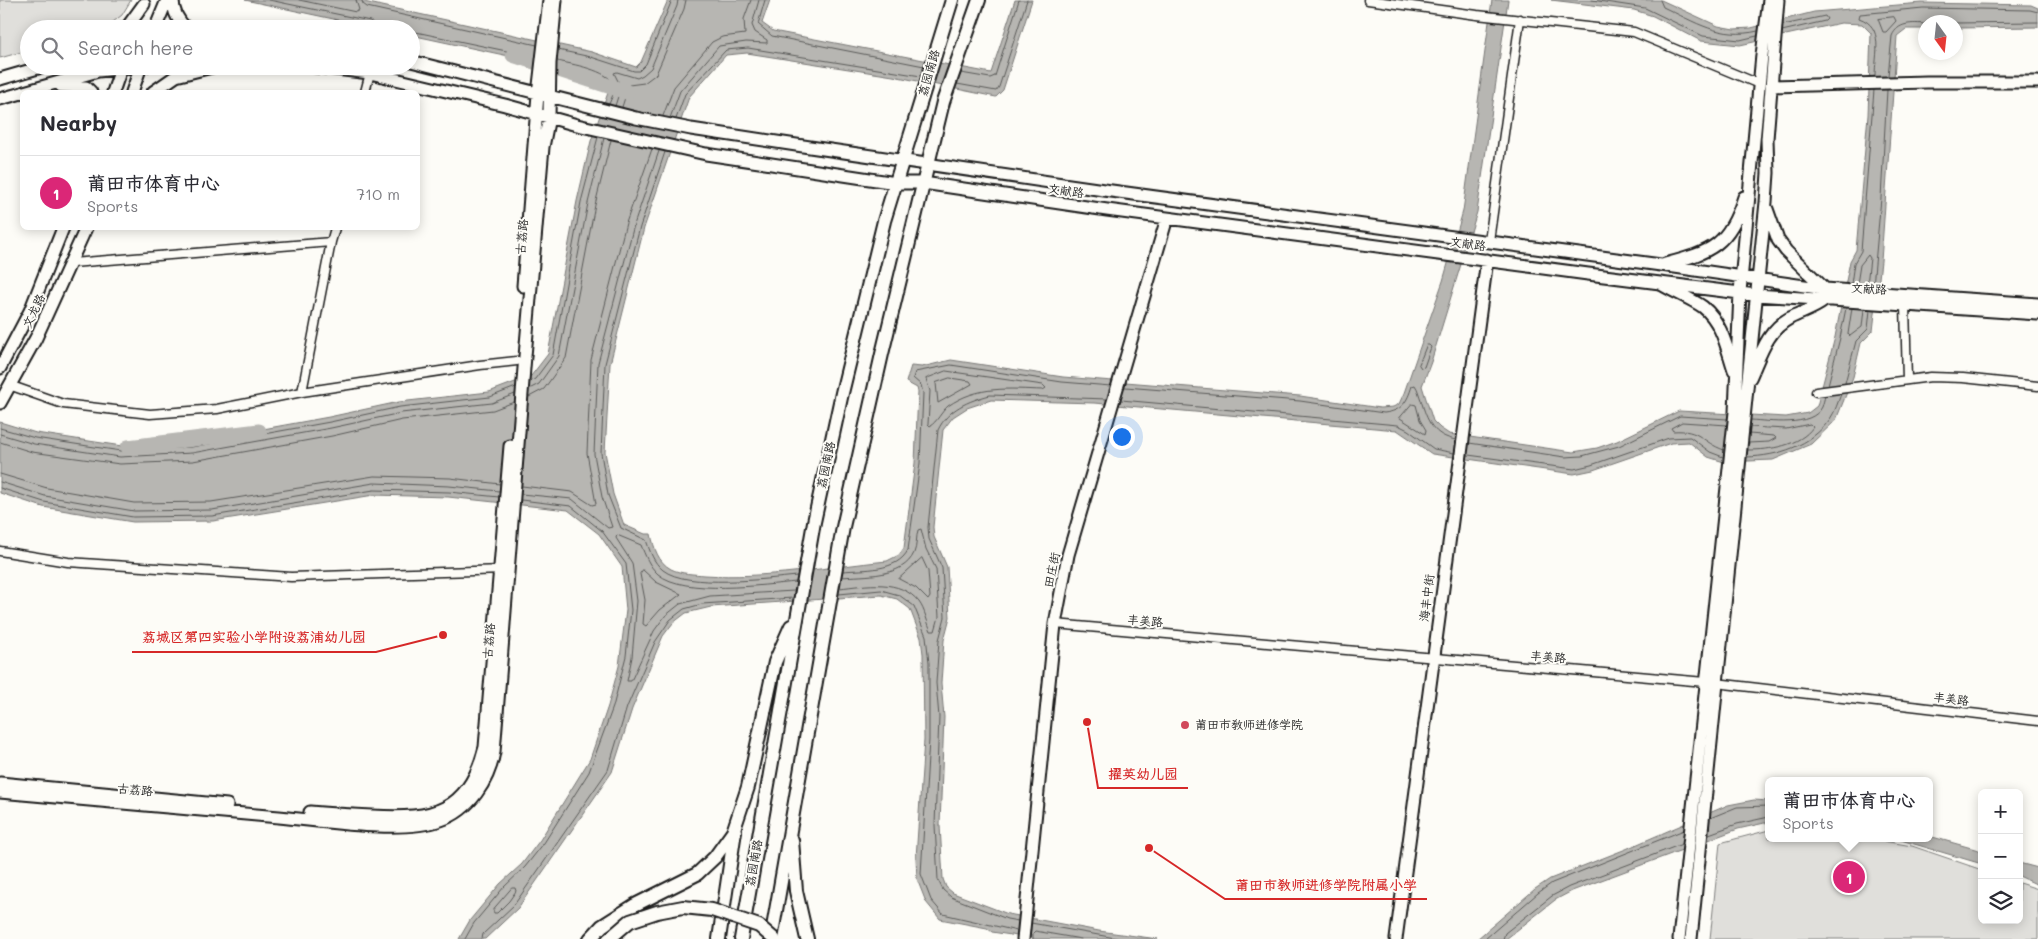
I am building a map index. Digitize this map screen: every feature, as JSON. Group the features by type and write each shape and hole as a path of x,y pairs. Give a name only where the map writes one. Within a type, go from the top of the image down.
{"main road":[{"path":"159,20 167,0"},
{"path":"173,0 173,6 179,20"},
{"name":"古荔路","path":"0,783 343,815 405,818 440,811 459,798 474,782 486,747 506,558 538,94 549,0"},
{"name":"古荔路","path":"519,366 549,117 550,63 556,0"},
{"name":"荔园南路","path":"741,939 814,522 842,393 884,221 952,0"},
{"name":"荔园南路","path":"772,939 843,526 943,102 979,0"},
{"path":"132,20 144,2"},
{"path":"138,20 144,2"},
{"path":"1733,473 1740,292 1751,174 1765,85 1773,3"},
{"path":"420,63 590,107 684,128 928,164 1661,264 1758,280 1828,295 1892,299"},
{"path":"0,79 20,73"},
{"path":"34,90 87,75"},
{"path":"114,90 119,75"},
{"path":"133,90 139,75"},
{"path":"156,90 180,75"},
{"name":"文献路","path":"378,75 505,105 576,125 706,154 896,183 923,183 1166,218 1756,294 1828,295"},
{"path":"1765,85 2038,82"},
{"path":"40,90 66,85 86,87 89,90"},
{"path":"1691,939 1693,864 1711,683 1733,473 1747,384 1766,202 1768,173 1765,85"},
{"path":"2,99 20,94"},
{"path":"1661,264 1700,254 1725,237 1734,224 1751,174"},
{"path":"1766,202 1778,240 1828,295"},
{"name":"田庄街","path":"1023,939 1055,624 1068,555 1166,218"},
{"name":"文龙路","path":"0,368 30,311 62,230"},
{"name":"文龙路","path":"0,403 36,338 85,230"},
{"name":"海丰中街","path":"1396,939 1486,260"},
{"path":"1655,281 1703,308 1714,319 1726,344 1736,377"},
{"path":"1747,384 1765,343 1782,323 1814,309 1828,295"},
{"name":"文献路","path":"1892,299 2038,304"},
{"name":"文献路","path":"1892,299 1905,305 2038,314"},
{"name":"古荔路","path":"0,792 379,826 413,826 442,820 476,795 491,768 494,752 504,570"},
{"path":"590,939 602,926 635,904 676,886 697,874 715,857 733,832 748,788 775,662 799,608"},
{"path":"719,939 736,821"},
{"path":"791,822 796,891 807,939"},
{"path":"1679,939 1693,864"},
{"path":"609,939 630,921 657,912 683,907 712,910 759,926 772,939"}],"street":[{"path":"1368,0 1408,3 1477,15 1634,32 1765,85"},
{"path":"1489,241 1520,19"},
{"path":"366,90 370,75"},
{"path":"302,392 335,230"},
{"path":"72,262 332,242"},
{"path":"1905,305 1907,380"},
{"path":"9,385 63,404 150,414 217,409 302,392 471,366 519,366"},
{"path":"1816,392 1931,377 1963,378 2038,386"},
{"path":"0,551 68,562 292,577 504,570"},
{"name":"丰美路","path":"1055,624 1711,683 2038,721"}],"shaded area":[{"path":"0,0 131,0 122,15 116,20 20,20 20,52 0,58"},
{"path":"1765,831 1765,842 1889,842 1912,846 1978,869 1978,924 2023,924 2023,884 2038,889 2038,939 1710,939 1720,843"}],"water":[{"path":"245,0 355,0 592,52 636,67 641,62 668,0 770,0 762,23 773,31 991,73 1015,0 1032,0 1003,90 996,97 893,76 747,53 726,55 689,97 644,228 610,364 605,452 613,494 624,525 645,534 651,534 660,559 671,569 688,574 728,576 796,572 887,561 899,555 904,548 915,463 918,392 917,388 906,382 911,366 922,367 951,360 1063,377 1300,396 1380,408 1393,407 1399,404 1443,281 1463,211 1492,0 1508,0 1477,212 1422,386 1433,421 1449,434 1573,452 1597,448 1617,441 1679,411 1786,417 1808,413 1817,406 1835,337 1850,261 1856,250 1868,115 1871,33 1862,24 1841,23 1740,45 1701,41 1653,16 1634,10 1551,0 1661,0 1718,26 1734,29 1751,28 1814,12 1922,3 2031,5 2038,8 2038,27 1963,28 1963,15 1918,15 1918,29 1906,29 1897,36 1881,261 1873,331 1861,343 1853,377 1836,420 1811,444 1773,460 1724,462 1708,457 1689,442 1671,443 1593,470 1574,474 1432,454 1397,430 1094,403 991,400 967,408 953,417 943,430 933,527 934,537 947,567 950,617 944,640 941,683 944,717 940,825 943,879 946,887 953,893 1008,914 1099,931 1158,939 1036,939 992,932 987,928 940,919 926,902 917,879 916,858 924,740 923,654 921,638 910,609 897,599 881,595 711,607 686,613 673,623 663,636 632,709 612,772 518,908 485,939 459,939 470,920 500,884 522,864 540,840 590,759 619,666 626,610 622,567 599,534 568,510 448,497 374,495 213,521 133,522 43,507 0,493 0,422 36,433 122,446 192,442 399,402 489,392 531,376 548,354 577,201 591,141 610,87 592,74 420,37 420,20 338,20"},
{"path":"1754,800 1765,801 1765,823 1738,829 1572,891 1555,900 1506,939 1477,939 1535,889 1550,879 1728,805"},
{"path":"1933,837 1978,850 1978,863 1908,842 1933,842"},
{"path":"2023,864 2038,868 2038,885 2023,878"}],"waterway":[{"path":"513,55 627,92"},
{"path":"128,447 259,431"}],"place":[{"name":"荔城区第四实验小学附设荔浦幼儿园","path":"443,635"},
{"name":"擢英幼儿园","path":"1087,722"},
{"name":"莆田市教师进修学院","path":"1185,725"},
{"name":"莆田市教师进修学院附属小学","path":"1149,848"},
{"name":"莆田市体育中心","path":"1849,877"}]}
